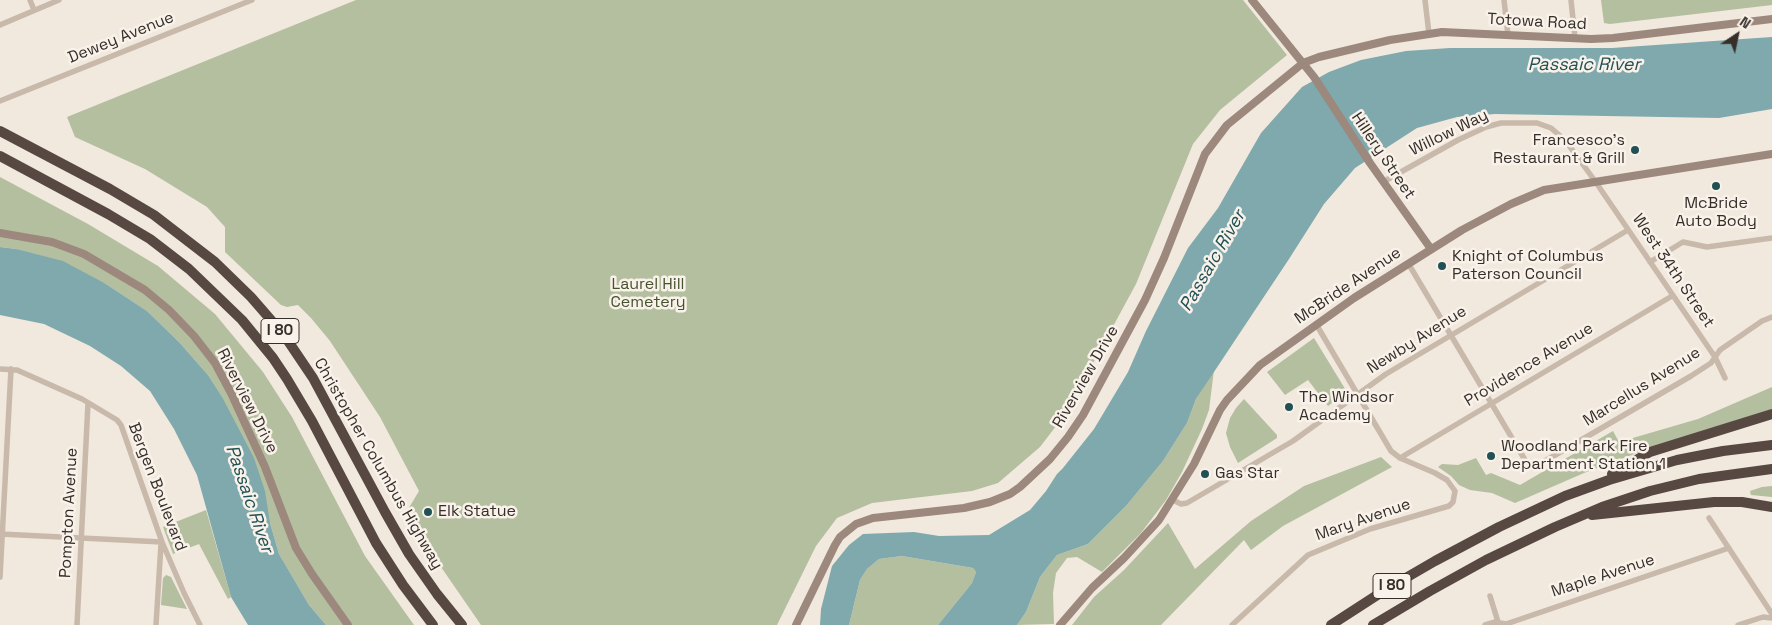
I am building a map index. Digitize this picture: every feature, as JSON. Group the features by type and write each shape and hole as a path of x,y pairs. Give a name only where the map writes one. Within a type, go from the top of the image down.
{"highway":[{"name":"Christopher Columbus Highway","path":"0,131 103,185 154,216 195,245 252,297 284,335 313,378 400,539 423,575 462,625"},
{"name":"I 80","path":"0,156 108,214 150,239 189,269 242,320 287,379 312,421 380,550 403,586 433,625"},
{"path":"1596,484 1650,452 1772,414"},
{"name":"I 80","path":"1331,625 1385,590 1469,542 1543,506 1596,484 1677,460 1772,444"},
{"name":"I 80","path":"1373,625 1471,568 1532,537 1578,517 1625,499 1674,485 1724,475 1772,469"},
{"path":"1578,517 1714,502 1742,502 1772,507"}],"street":[{"path":"30,0 34,10"},
{"path":"0,24 59,0"},
{"name":"Dewey Avenue","path":"0,102 250,0"},
{"path":"1252,0 1303,63"},
{"path":"1425,0 1429,34"},
{"path":"1504,0 1508,35"},
{"path":"1571,0 1575,38"},
{"name":"Totowa Road","path":"1303,63 1319,57 1429,34 1463,32 1575,38 1613,38 1772,19"},
{"name":"Hillery Street","path":"1303,63 1383,182 1431,249"},
{"name":"Riverview Drive","path":"796,625 835,545 856,524 873,518 964,508 995,500 1020,487 1055,453 1083,415 1144,300 1164,258 1205,154 1227,125 1303,63"},
{"name":"Willow Way","path":"1383,182 1458,140 1486,127 1501,123 1516,123 1544,125 1557,132 1565,140 1595,182"},
{"name":"McBride Avenue","path":"1060,625 1092,588 1124,558 1159,520 1194,464 1220,410 1260,365 1316,324 1408,263 1482,219 1529,195 1544,190 1772,154"},
{"name":"West 34th Street","path":"1595,182 1714,357 1725,378"},
{"name":"Newby Avenue","path":"1173,500 1181,504 1187,503 1293,441 1386,374 1628,230"},
{"name":"Riverview Drive","path":"0,233 63,245 84,254 145,290 188,329 215,363 227,386 265,467 296,548 348,625"},
{"path":"1650,262 1683,242 1707,247 1772,238"},
{"path":"1408,263 1491,403"},
{"name":"Providence Avenue","path":"1400,458 1672,296"},
{"name":"Marcellus Avenue","path":"1491,403 1530,467 1535,468 1691,376 1711,363 1720,350 1762,321 1772,317"},
{"path":"1316,324 1389,448 1400,458"},
{"name":"Bergen Boulevard","path":"0,369 17,370 88,403 117,420 124,429 162,542 200,625"},
{"path":"0,577 11,369"},
{"name":"Pompton Avenue","path":"77,625 88,403"},
{"name":"Mary Avenue","path":"1232,625 1308,555 1370,528 1449,506 1453,502 1455,491 1448,480 1400,458"},
{"path":"1709,518 1772,614"},
{"path":"1,534 162,542 156,625"},
{"name":"Maple Avenue","path":"1485,625 1492,622 1506,624 1729,548"},
{"path":"1490,596 1499,624"},
{"path":"1738,625 1763,617 1772,618"}],"green space":[{"name":"Laurel Hill Cemetery","path":"356,0 1243,0 1287,55 1220,110 1193,144 1136,284 1066,413 1040,447 998,483 972,491 872,503 837,518 816,546 777,625 481,625 410,522 407,511 419,491 380,417 330,341 298,305 287,307 281,305 225,252 225,227 207,207 145,169 75,137 67,117"},
{"path":"1601,0 1772,0 1772,5 1610,24 1604,23"},
{"path":"0,177 88,224 158,266 215,314 263,372 292,417 365,556 414,625 326,625 309,605 279,554 270,523 221,395 208,375 179,342 147,311 106,284 16,249 0,247"},
{"path":"1314,338 1347,392 1328,406 1308,380 1285,395 1267,372"},
{"path":"1214,370 1209,410 1202,429 1182,472 1166,500 1141,533 1102,572 1077,557 1067,558 1056,573 1053,593 1054,624 1017,625 1026,612 1040,577 1057,555 1088,544 1126,506 1163,461 1187,423 1196,399"},
{"path":"1772,387 1772,409 1661,444 1584,473 1515,503 1492,493 1470,490 1459,485 1451,476 1438,467 1442,464 1458,465 1476,458 1486,475 1491,473 1520,485 1613,431 1619,442 1698,419"},
{"path":"1244,399 1277,435 1277,438 1238,463 1226,433 1230,418"},
{"path":"1381,457 1392,467 1283,526 1251,550 1244,540 1161,625 1072,625 1094,597 1124,570 1168,523 1195,569 1251,521 1304,486"},
{"path":"1772,486 1772,497 1751,495 1750,491"},
{"path":"206,510 231,597 228,599 199,544 173,554 163,527"},
{"path":"902,556 973,568 976,572 972,583 938,625 849,625 860,580 867,569 879,559"},
{"path":"166,575 171,577 187,609 161,605 163,578"}],"water":[{"name":"Passaic River","path":"1772,37 1772,109 1719,118 1495,114 1457,117 1417,128 1355,168 1324,204 1196,399 1187,423 1163,461 1126,506 1088,544 1057,555 1040,577 1026,612 1017,625 938,625 972,583 976,572 973,568 902,556 879,559 867,569 860,580 849,625 820,625 821,609 832,566 849,545 863,534 914,532 939,536 989,535 1030,510 1094,429 1128,372 1146,331 1188,248 1218,208 1261,133 1302,87 1329,72 1361,60 1406,51 1450,48 1612,48"},
{"name":"Passaic River","path":"0,247 16,249 63,261 106,284 147,311 179,342 208,375 221,395 254,458 265,491 270,523 279,554 309,605 326,625 248,625 231,597 197,475 174,429 150,391 121,366 90,346 44,324 0,315"}],"place":[{"name":"Francesco's Restaurant & Grill","path":"1635,150"},
{"name":"McBride Auto Body","path":"1716,186"},
{"name":"Knight of Columbus Paterson Council","path":"1442,266"},
{"name":"The Windsor Academy","path":"1289,407"},
{"name":"Woodland Park Fire Department Station 1","path":"1491,456"},
{"name":"Gas Star","path":"1205,474"},
{"name":"Elk Statue","path":"428,512"}]}
